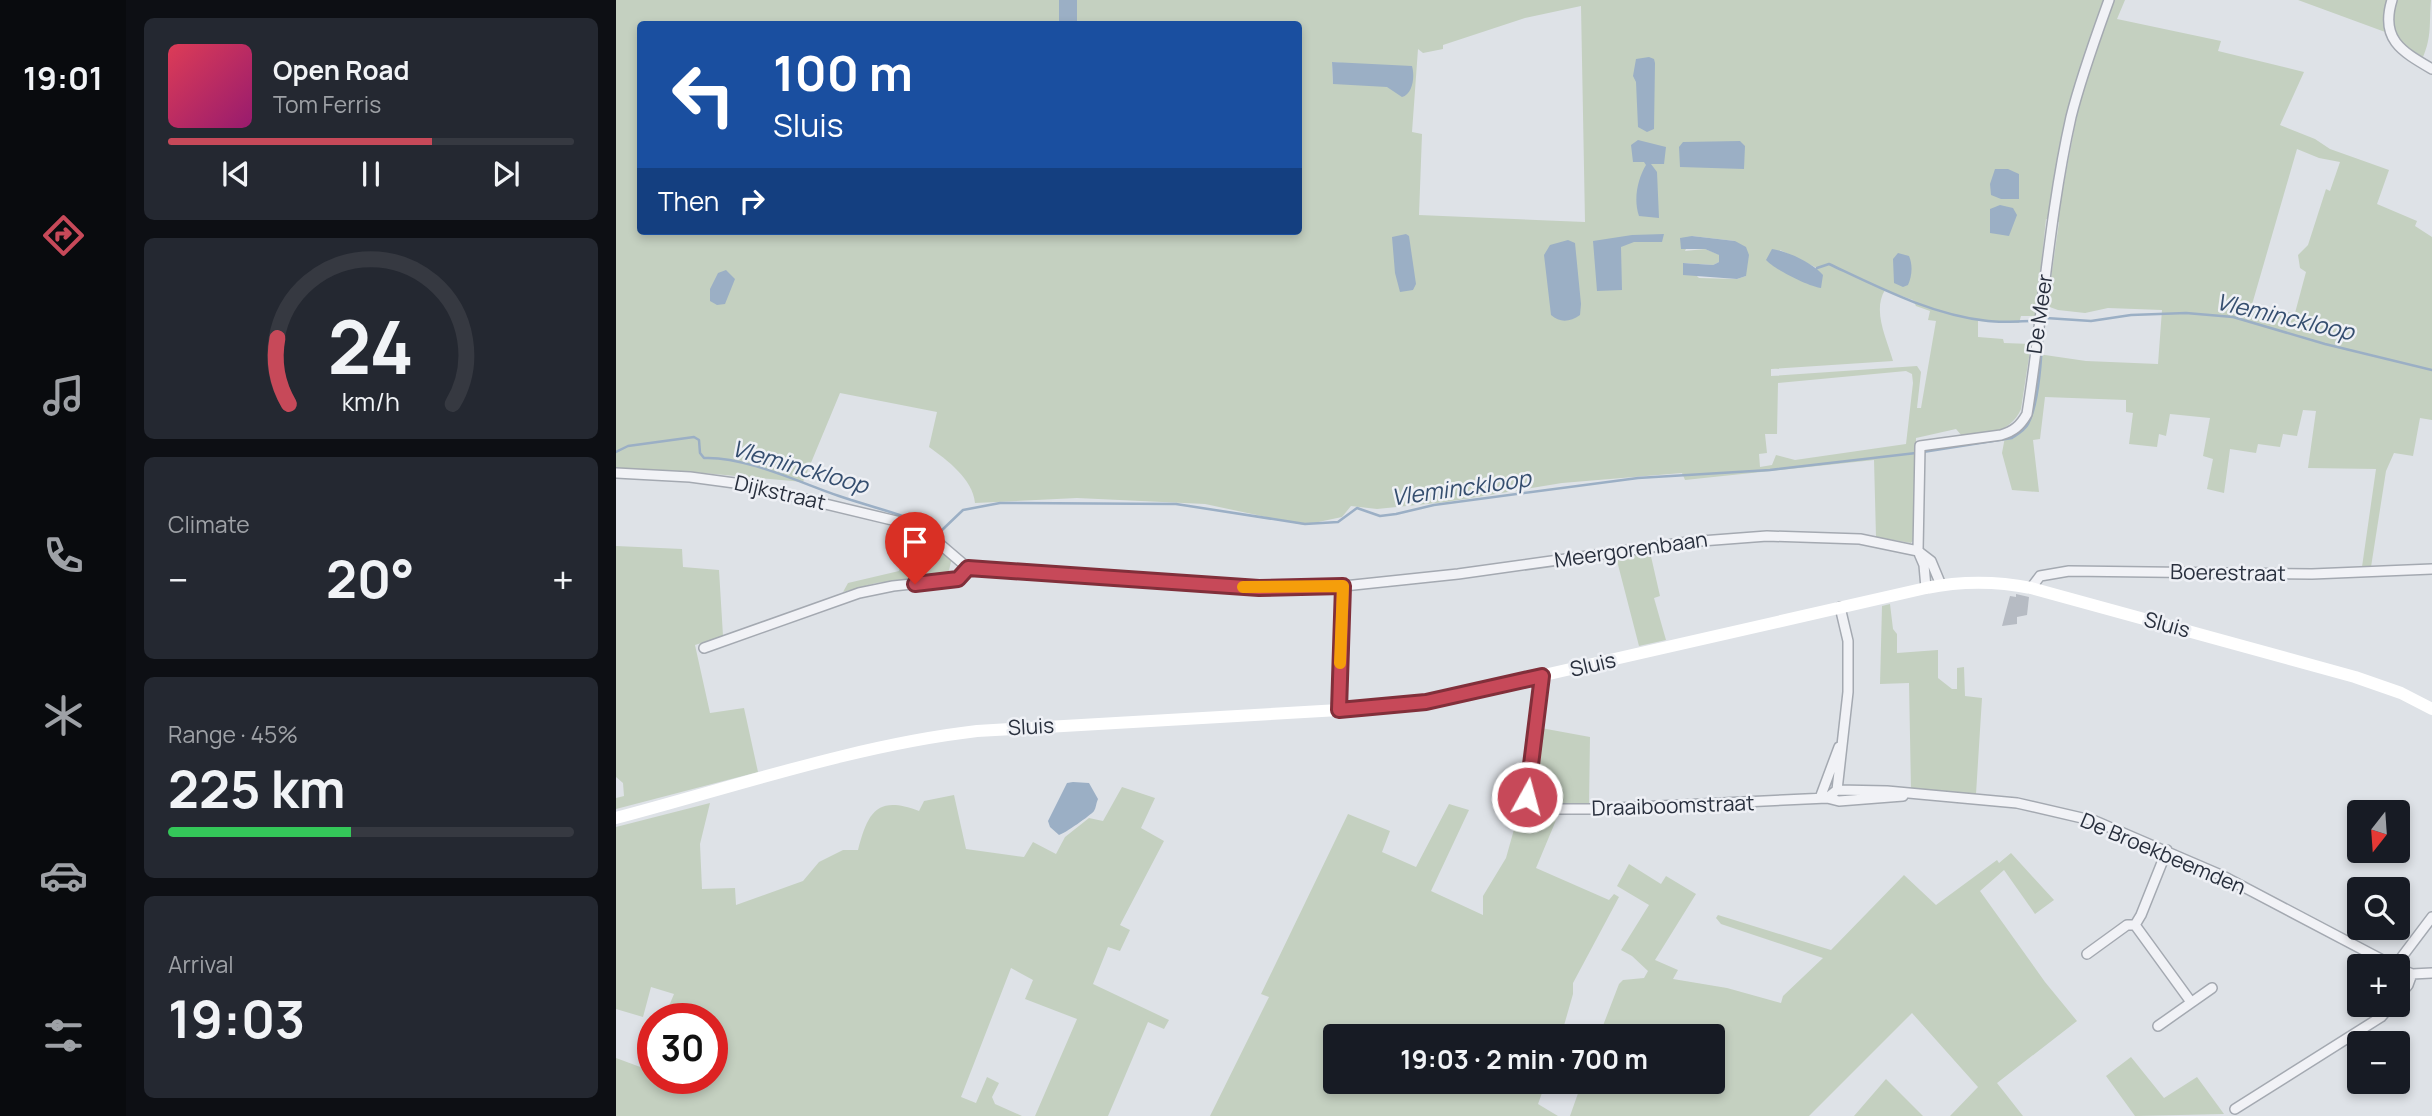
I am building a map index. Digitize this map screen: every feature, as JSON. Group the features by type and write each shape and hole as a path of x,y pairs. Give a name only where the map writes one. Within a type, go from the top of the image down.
{"street":[{"name":"De Meer","path":"1918,551 1920,446 2013,431 2021,425 2027,414 2039,310 2071,118 2109,0"},
{"path":"2392,0 2387,17 2390,34 2399,48 2432,69"},
{"name":"Dijkstraat","path":"616,473 690,477 742,484 913,526 927,533 968,568"},
{"name":"Meergorenbaan","path":"704,648 859,593 893,586 958,579 968,568 1259,588 1408,581 1730,537 1860,539 1918,551"},
{"path":"1918,551 1931,561 1941,585"},
{"path":"1918,551 1924,565 1926,588"},
{"name":"Boerestraat","path":"2032,588 2040,576 2069,571 2312,574 2432,569"},
{"name":"Sluis","path":"616,818 871,750 955,733 1339,710 1426,702 1941,585 1992,583 2032,588 2355,677 2401,693 2432,709"},
{"path":"1339,710 1343,586"},
{"path":"1823,798 1837,790 1848,692 1848,641 1840,607"},
{"name":"Draaiboomstraat","path":"1542,676 1527,786 1527,797 1533,806 1545,809 1595,809 1823,798"},
{"path":"1823,798 1831,764 1840,746"},
{"name":"De Broekbeemden","path":"1837,790 1887,791 2017,803 2095,821 2223,876 2371,954"},
{"name":"De Broekbeemden","path":"1823,798 1839,801 1915,795"},
{"path":"2135,925 2167,850"},
{"path":"2405,954 2432,917"},
{"path":"2087,954 2127,925 2135,925"},
{"path":"2135,925 2191,1002"},
{"path":"2410,980 2412,974 2432,974"},
{"path":"2158,1026 2212,988"},
{"path":"2235,1109 2381,1017"}],"green space":[{"path":"616,0 1059,0 1059,21 637,21 637,235 1302,235 1302,21 1077,21 1077,0 2104,0 2067,117 2054,192 2062,193 2084,78 2113,0 2125,0 2117,19 2221,41 2218,51 2304,72 2280,125 2315,139 2330,149 2389,170 2377,204 2417,221 2415,226 2432,237 2432,420 2420,418 2413,456 2394,453 2386,471 2371,567 2362,567 2376,469 2308,468 2316,411 2303,410 2297,436 2283,434 2280,447 2258,444 2256,453 2230,449 2224,493 2207,489 2213,459 2203,456 2210,418 2170,414 2166,436 2159,434 2157,447 2129,444 2133,413 2126,412 2126,400 2045,397 2040,439 2033,440 2039,492 2012,490 2002,453 2005,437 2020,427 2038,354 2086,361 2158,364 2162,310 2108,308 2085,313 2047,306 2059,222 2046,219 2036,316 2021,316 2019,323 1978,321 1978,337 2003,339 2004,343 2031,344 2021,409 2011,423 1997,431 1962,436 1956,429 1916,438 1916,537 1911,543 1876,537 1874,460 1685,480 1682,473 1562,483 1446,502 1377,509 1351,506 1342,517 1304,525 1205,504 1077,498 975,503 970,486 964,478 929,447 937,412 840,393 803,482 616,468","holes":["1581,6 1585,222 1419,215 1422,134 1412,132 1418,49 1423,53 1443,49 1443,45 1525,18","1332,62 1386,67 1333,84","2297,149 2319,158 2340,162 2330,191 2326,189 2308,245 2298,255 2300,268 2306,272 2295,313 2251,308","1692,236 1735,241 1746,276 1737,279 1699,278 1683,263 1713,265 1719,262 1720,255 1705,249 1685,251","1780,250 1817,268 1805,282 1787,270","1885,290 1913,300 1916,306 1930,311 1928,320 1936,321 1921,408 1917,408 1921,372 1917,366 1771,376 1771,369 1893,361 1880,316 1881,298","1906,371 1912,374 1913,383 1906,444 1795,460 1776,455 1772,465 1760,467 1759,454 1767,453 1765,434 1777,434 1778,383"]},
{"path":"2298,0 2431,0 2429,36 2423,57 2408,48 2396,36"},
{"path":"905,531 921,537 952,557 948,575 876,583 843,592 848,583 899,571"},
{"path":"616,546 682,549 683,567 719,570 723,636 695,645 710,713 744,708 758,772 616,809 616,798 624,796 623,783 616,777"},
{"path":"1650,552 1660,596 1654,598 1666,640 1639,646 1616,557"},
{"path":"1890,604 1893,629 1897,634 1897,653 1938,650 1938,678 1952,689 1957,689 1957,668 1964,667 1965,696 1982,698 1976,794 1911,789 1909,683 1880,684 1882,606"},
{"path":"1541,728 1590,737 1589,806 1542,804 1535,798 1533,786"},
{"path":"1122,787 1155,798 1141,828 1164,841 1120,925 1130,930 1120,951 1108,947 1093,984 1169,1020 1164,1029 1148,1022 1108,1116 1035,1116 1077,1019 1025,999 1033,980 1011,968 961,1097 976,1103 987,1077 999,1083 992,1097 995,1104 1022,1116 616,1116 616,1058 637,1066 637,1094 728,1094 728,1003 670,1003 674,994 651,987 647,1003 637,1003 637,1015 616,1009 616,827 710,803 700,844 702,889 735,888 736,905 803,881 819,862 843,850 858,850 871,817 876,810 884,806 893,805 919,811 924,801 954,795 966,849 1024,857 1033,842 1056,854 1065,837 1089,818 1103,821"},
{"path":"1449,804 1469,810 1431,891 1483,915 1483,896 1506,858 1520,808 1529,812 1559,813 1536,868 1609,900 1614,894 1619,897 1573,983 1573,994 1564,1024 1323,1024 1323,1094 1542,1094 1538,1104 1558,1116 1210,1116 1269,997 1261,994 1348,814 1390,831 1382,852 1416,867"},
{"path":"2011,853 2054,900 2035,914 2004,870 1980,891 2045,982 2077,1021 1997,1083 2023,1116 1950,1116 1978,1087 1912,1013 1809,1116 1570,1116 1578,1094 1725,1094 1725,1024 1604,1024 1619,984 1623,980 1644,978 1648,971 1621,950 1649,905 1617,886 1629,864 1661,884 1666,876 1696,894 1655,960 1678,970 1673,979 1727,988 1781,1003 1783,996 1823,958 1721,924 1716,918 1718,915 1831,950 1904,875 1936,905 1997,860 1999,863"},
{"path":"2131,1057 2164,1098 2197,1077 2224,1114 2135,1116 2106,1076"},
{"path":"1886,1079 1923,1116 1854,1116"}],"water":[{"path":"1059,0 1077,0 1077,21 1059,21"},
{"path":"1636,59 1654,59 1655,63 1654,129 1647,132 1638,127 1636,82 1633,76"},
{"path":"1332,62 1412,66 1412,84 1409,92 1402,97 1387,87 1333,84"},
{"path":"1638,140 1666,147 1664,164 1651,164 1657,172 1659,218 1639,216 1637,189 1646,165 1644,162 1633,162 1631,145"},
{"path":"1740,141 1745,146 1744,169 1680,167 1679,147 1683,142"},
{"path":"1995,169 2008,169 2019,174 2019,199 2001,199 1991,195 1990,184"},
{"path":"2000,205 2013,208 2017,215 2009,236 1990,233 1990,209"},
{"path":"1406,234 1409,236 1416,284 1413,290 1400,292 1395,273 1392,237"},
{"path":"1664,234 1662,242 1634,242 1621,247 1622,290 1597,291 1593,241 1632,235"},
{"path":"1692,236 1735,241 1746,247 1749,255 1746,276 1737,279 1683,275 1683,263 1713,265 1719,262 1719,255 1705,249 1681,249 1680,238"},
{"path":"1568,240 1575,243 1581,304 1580,315 1565,321 1551,315 1544,255 1550,245"},
{"path":"1772,249 1793,255 1819,271 1823,275 1821,288 1800,281 1770,264 1766,260"},
{"path":"1898,253 1909,256 1911,263 1908,285 1903,287 1894,283 1893,259"},
{"path":"726,270 735,279 725,304 717,305 710,301 710,289 718,273"},
{"path":"1067,783 1089,783 1098,799 1092,813 1059,835 1050,827 1048,821"}],"building":[{"path":"2016,594 2029,597 2027,615 2017,617 2017,624 2002,626 2010,596 2016,597"}],"waterway":[{"path":"1817,268 1829,264 1927,307 1967,318 1994,322 2032,321"},
{"name":"Vleminckloop","path":"2046,318 2091,321 2131,315 2186,313 2233,317 2325,344 2432,370"},
{"name":"Vleminckloop","path":"2042,335 2045,318"},
{"name":"Vleminckloop","path":"1923,452 2012,438 2023,430 2034,406 2042,342"},
{"name":"Vleminckloop","path":"616,452 628,446 694,437 699,440 700,453 704,458 737,461 754,466 941,531 963,510 1000,503 1176,504 1305,524 1338,522 1357,508 1380,516 1434,505 1638,478 1770,470 1916,453"}],"slow traffic":[{"path":"1243,587 1343,586 1340,663"}],"route":[{"path":"915,584 958,579 968,568 1259,588 1343,586 1339,710 1426,702 1542,676 1543,687 1527,797"}]}
